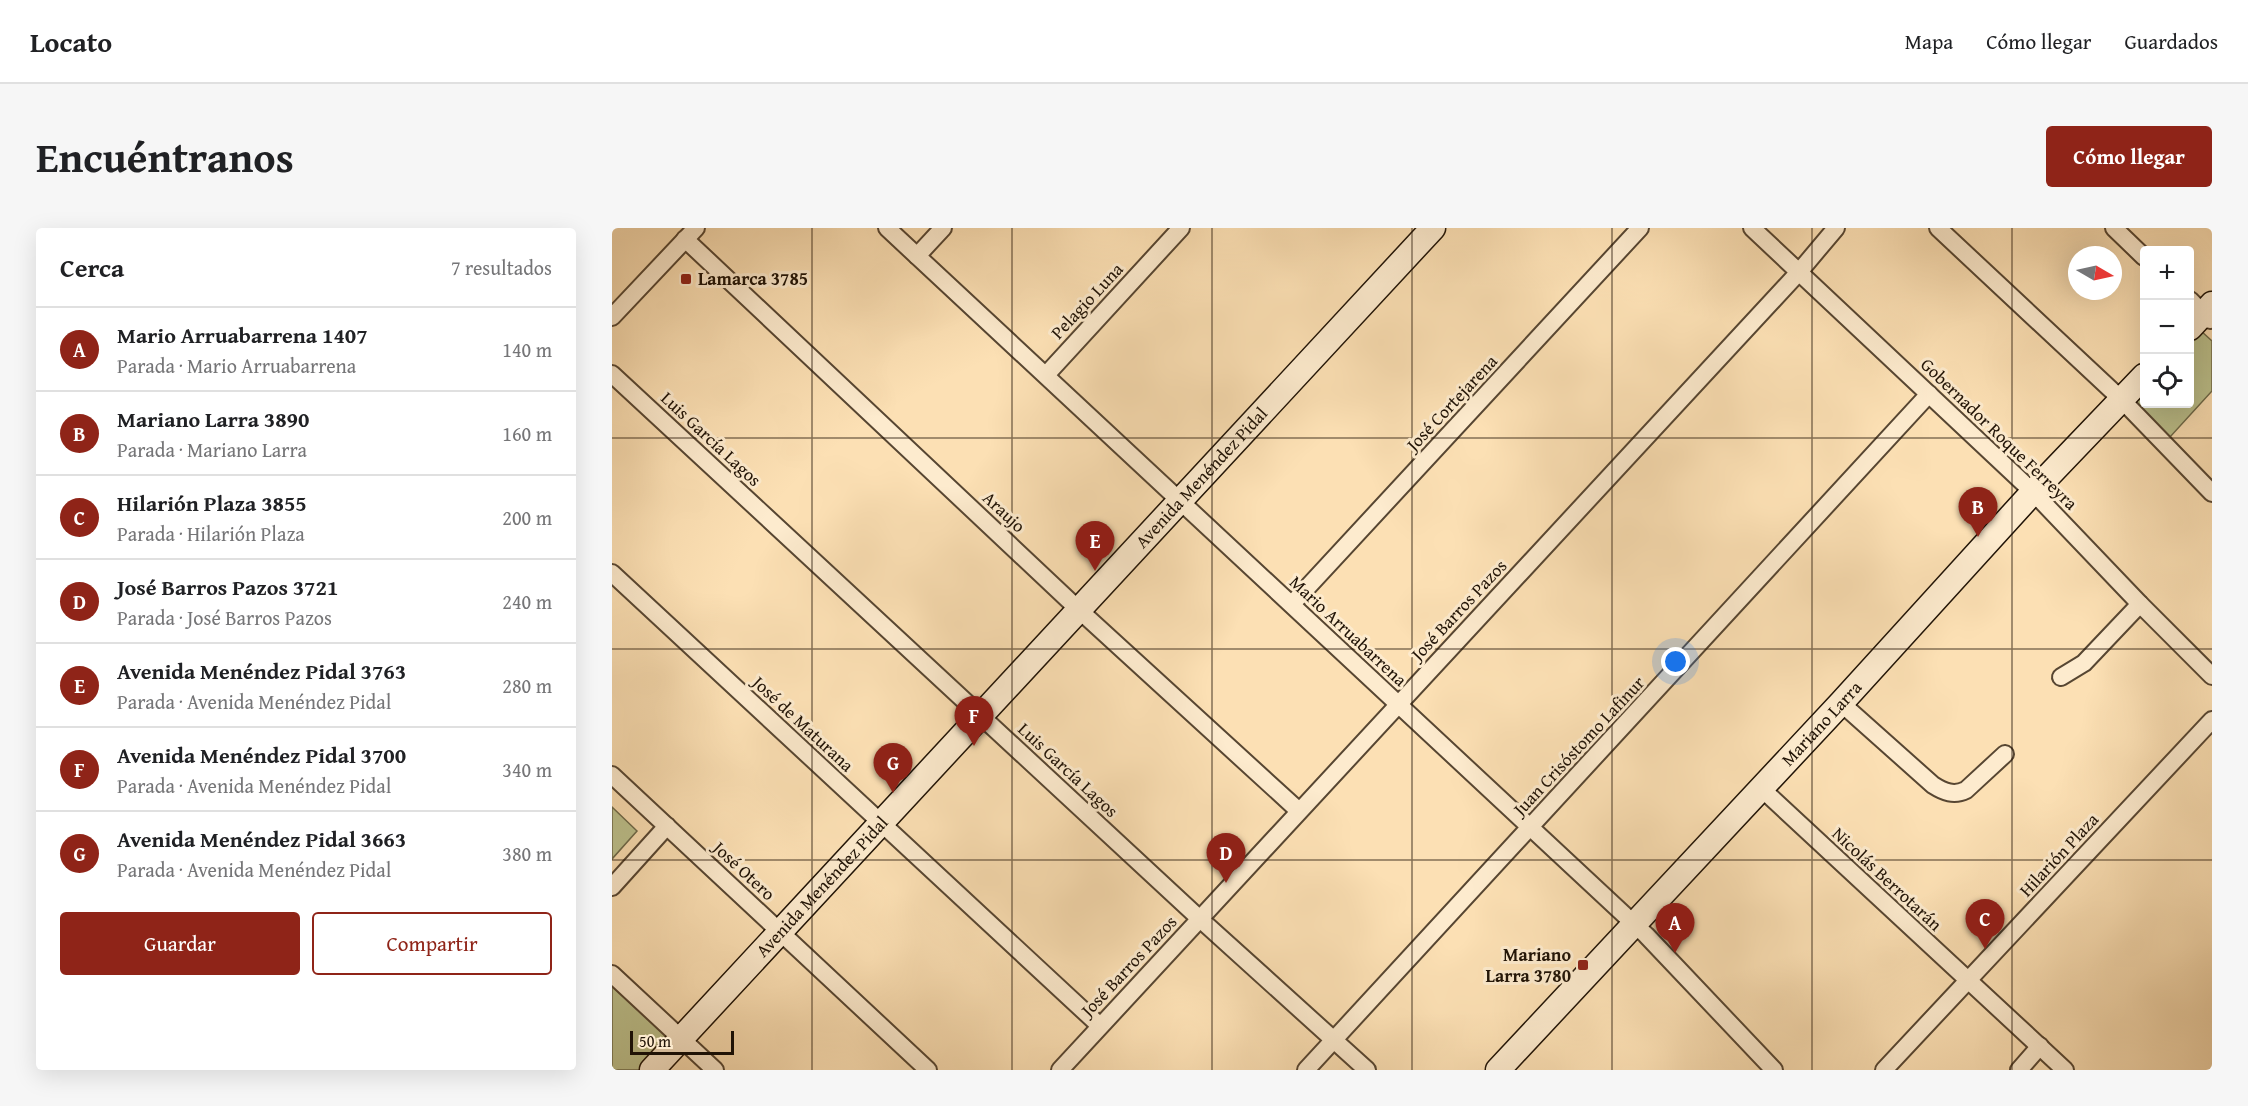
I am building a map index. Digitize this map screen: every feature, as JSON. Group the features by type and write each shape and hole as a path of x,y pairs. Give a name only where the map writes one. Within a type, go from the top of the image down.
{"main road":[{"name":"Avenida Menéndez Pidal","path":"652,1070 1433,228"},
{"name":"Mariano Larra","path":"1498,1070 1842,703 2033,492 2140,381"}],"street":[{"name":"Mario Arruabarrena","path":"887,228 1634,923 1774,1070"},
{"path":"917,256 943,228"},
{"name":"Pelagio Luna","path":"1046,375 1181,228"},
{"name":"José Cortejarena","path":"1292,604 1640,228"},
{"name":"Gobernador Roque Ferreyra","path":"1752,228 2033,492 2212,676"},
{"name":"José Barros Pazos","path":"1060,1070 1799,272 1836,228"},
{"path":"1938,228 2122,400 2212,493"},
{"path":"2114,228 2140,252"},
{"path":"612,317 691,234"},
{"name":"Araujo","path":"691,234 1078,609 1299,811"},
{"name":"Luis García Lagos","path":"612,374 1200,919 1367,1070"},
{"name":"Juan Crisóstomo Lafinur","path":"1306,1070 1929,394"},
{"name":"José de Maturana","path":"612,573 1100,1026"},
{"path":"2061,677 2084,663 2140,604"},
{"path":"1842,703 1941,791 1959,793 1966,789 2005,754"},
{"name":"Hilarión Plaza","path":"1884,1070 2212,720"},
{"name":"José Otero","path":"612,775 928,1070"},
{"name":"Nicolás Berrotarán","path":"1762,789 2065,1070"},
{"path":"612,887 667,825"},
{"path":"612,974 715,1070"},
{"path":"2019,1070 2040,1046"}],"green space":[{"path":"2200,330 2212,341 2212,391 2170,437 2133,402 2140,394 2140,408 2194,408 2194,337"},
{"path":"612,807 637,831 612,859"},
{"path":"612,986 669,1038 639,1070 612,1070"}],"place":[{"name":"Lamarca 3785","path":"686,279"},
{"name":"Mariano Larra 3890","path":"1978,537"},
{"name":"Avenida Menéndez Pidal 3763","path":"1095,571"},
{"name":"Avenida Menéndez Pidal 3700","path":"974,746"},
{"name":"Avenida Menéndez Pidal 3663","path":"893,793"},
{"name":"José Barros Pazos 3721","path":"1226,883"},
{"name":"Hilarión Plaza 3855","path":"1985,949"},
{"name":"Mario Arruabarrena 1407","path":"1675,953"},
{"name":"Mariano Larra 3780","path":"1583,965"}]}
